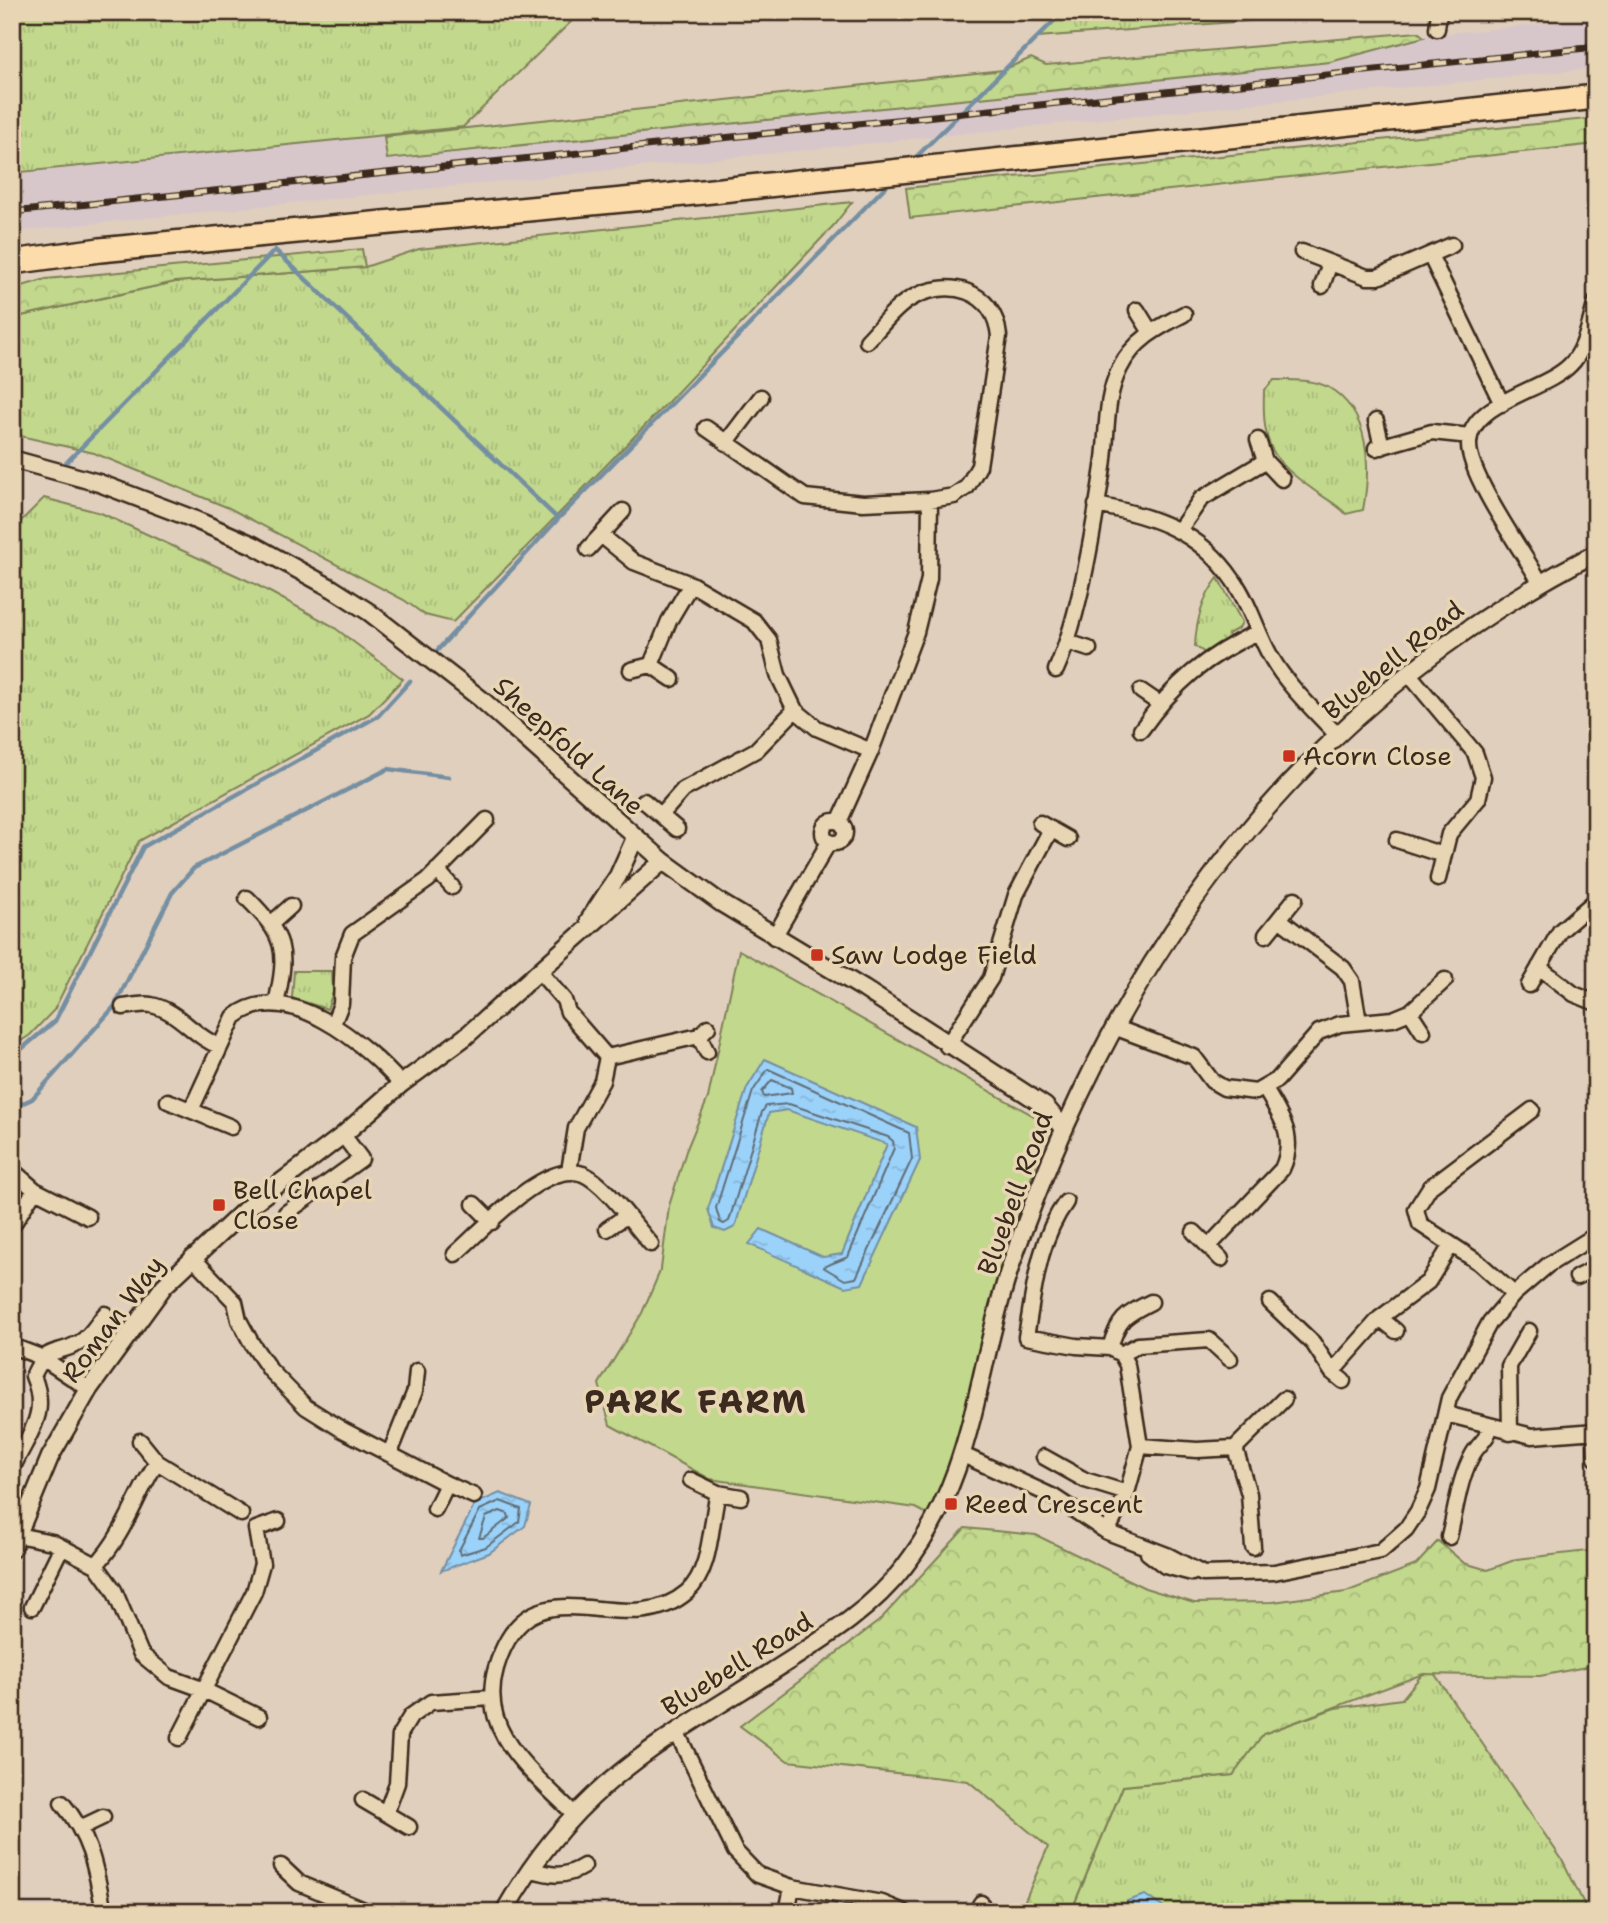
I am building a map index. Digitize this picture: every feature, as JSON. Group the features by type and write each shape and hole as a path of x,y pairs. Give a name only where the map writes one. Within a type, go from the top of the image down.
{"highway":[{"path":"12,262 126,247 665,196 1596,97"}],"street":[{"path":"1437,29 1438,12"},
{"path":"1302,252 1367,277 1378,277 1452,244"},
{"path":"1430,255 1502,404"},
{"path":"1322,286 1331,263"},
{"path":"706,428 804,497 863,502 930,500 954,496 975,477 999,336 996,317 984,299 976,293 947,289 910,299 867,341"},
{"path":"1541,582 1479,477 1471,457 1470,436 1483,415 1569,367 1582,346 1596,302"},
{"path":"1137,310 1150,331"},
{"path":"1056,670 1067,642 1096,505 1111,388 1127,355 1150,331 1184,314"},
{"path":"726,443 761,397"},
{"path":"1376,421 1379,448 1432,432 1470,436"},
{"path":"1258,440 1265,461 1282,479"},
{"name":"Sheepfold Lane","path":"12,459 99,483 191,517 253,545 333,589 369,612 481,699 663,861 774,937 863,989 947,1046 1045,1106 1063,1128"},
{"path":"1180,529 1201,499 1265,461"},
{"path":"774,937 830,842 837,843 843,839 844,828 839,822 871,751 916,632 926,595 930,564 930,500"},
{"path":"1096,505 1136,512 1180,529 1206,550 1234,580 1258,632 1285,677 1337,736"},
{"path":"589,549 623,511"},
{"path":"601,535 634,562 691,584 754,621 764,631 784,691 795,710 817,728 871,751"},
{"name":"Bluebell Road","path":"505,1912 530,1869 573,1813 639,1755 844,1625 878,1596 924,1539 952,1486 963,1455 1010,1268 1041,1179 1063,1128 1114,1027 1171,930 1223,859 1278,794 1337,736 1408,673 1483,618 1596,552"},
{"path":"651,665 669,621 691,584"},
{"path":"1141,730 1160,704 1212,656 1258,632"},
{"path":"1067,642 1089,649"},
{"path":"631,670 651,665 672,679"},
{"path":"1408,673 1475,753 1483,777 1478,799 1450,834 1438,878"},
{"path":"1141,691 1160,704"},
{"path":"661,815 683,790 756,750 795,710"},
{"path":"644,801 677,828"},
{"path":"334,1024 341,1004 343,957 352,933 437,870 486,820"},
{"path":"947,1046 991,978 1016,895 1045,826 1068,839"},
{"name":"Roman Way","path":"582,931 618,876 635,838"},
{"path":"1397,840 1443,855"},
{"name":"Roman Way","path":"14,1542 50,1457 89,1389 164,1286 247,1208 342,1136 401,1084 465,1037 663,861"},
{"path":"437,870 452,887"},
{"path":"247,898 272,923 281,940 283,964 276,1004"},
{"path":"1266,935 1295,899"},
{"path":"1529,985 1560,930 1596,900"},
{"path":"272,923 291,906"},
{"path":"1279,919 1343,968 1352,981 1359,1022"},
{"path":"1539,967 1574,994 1596,1003"},
{"path":"539,971 565,1000 568,1012 607,1058"},
{"path":"1114,1027 1194,1057 1212,1081 1224,1088 1246,1093 1265,1089 1319,1032 1340,1024 1393,1019 1410,1012 1445,981"},
{"path":"122,1007 150,1004 173,1014 202,1040 219,1046"},
{"path":"191,1111 234,1017 243,1010 276,1004 334,1024 382,1062 401,1084"},
{"path":"1410,1012 1423,1032"},
{"path":"607,1058 704,1032 708,1052"},
{"path":"569,1171 576,1128 602,1081 607,1058"},
{"path":"1208,1247 1282,1169 1289,1155 1287,1128 1265,1089"},
{"path":"168,1101 231,1127"},
{"path":"1514,1294 1478,1262 1450,1247 1420,1224 1416,1209 1430,1186 1532,1110"},
{"path":"286,1213 361,1159 342,1136"},
{"path":"12,1170 35,1190 88,1217"},
{"path":"455,1254 540,1181 569,1171 584,1174 597,1184 651,1244"},
{"path":"12,1226 35,1190"},
{"path":"1066,1202 1052,1222 1037,1273 1026,1337 1116,1351 1138,1345 1209,1340 1230,1359"},
{"path":"474,1204 492,1222"},
{"path":"607,1229 626,1216"},
{"path":"1194,1232 1221,1259"},
{"path":"963,1455 1014,1478 1049,1504 1092,1522 1165,1566 1181,1572 1215,1575 1274,1572 1381,1551 1406,1529 1418,1511 1428,1489 1449,1398 1490,1322 1514,1294 1548,1265 1596,1235"},
{"path":"1270,1302 1313,1343 1337,1376 1380,1318 1428,1282 1450,1247"},
{"path":"192,1257 235,1302 239,1320 252,1344 287,1389 329,1422 474,1496"},
{"path":"1577,1277 1596,1268"},
{"path":"1107,1532 1128,1493 1140,1446 1127,1365 1116,1351 1115,1330 1125,1315 1150,1302"},
{"path":"14,1465 41,1409 41,1399 33,1376 41,1357 49,1350 80,1342 105,1314"},
{"path":"1380,1318 1396,1331"},
{"path":"1510,1433 1509,1366 1529,1331"},
{"path":"12,1346 41,1357 89,1389"},
{"path":"390,1453 415,1391 417,1371"},
{"path":"1140,1446 1197,1450 1236,1448 1284,1399"},
{"path":"1446,1414 1510,1433 1532,1436 1596,1431 1596,1458"},
{"path":"1449,1537 1462,1482 1473,1453 1489,1437 1490,1426"},
{"path":"140,1441 157,1462 240,1514"},
{"path":"1236,1448 1249,1494 1253,1547"},
{"path":"1044,1457 1085,1480 1128,1493"},
{"path":"96,1564 123,1533 136,1496 157,1462"},
{"path":"691,1480 718,1493 741,1497"},
{"path":"435,1509 447,1484"},
{"path":"573,1813 512,1752 502,1736 491,1698 502,1649 526,1617 557,1606 650,1611 687,1591 698,1581 705,1564 710,1523 718,1493"},
{"path":"179,1738 254,1592 262,1564 256,1529 278,1521"},
{"path":"14,1542 52,1542 96,1564 114,1590 141,1654 169,1677 202,1689 259,1717"},
{"path":"32,1607 61,1548"},
{"path":"386,1813 397,1783 400,1734 411,1716 431,1702 491,1698"},
{"path":"676,1731 735,1851 758,1875 792,1887 882,1903 904,1912"},
{"path":"363,1800 409,1827"},
{"path":"62,1803 82,1827 104,1912"},
{"path":"82,1827 103,1817"},
{"path":"281,1866 299,1883 369,1912"},
{"path":"530,1869 554,1876 572,1874 584,1866"},
{"path":"787,1912 792,1887"}],"shaded area":[{"path":"1596,19 1596,68 12,232 12,174 503,123"}],"green space":[{"path":"12,12 581,12 463,127 12,173"},
{"path":"1063,12 1314,12 1300,17 1037,37"},
{"path":"1418,32 1424,37 1330,62 387,159 384,137 1003,70 1031,58 1046,65"},
{"path":"1596,118 1596,144 910,218 906,188"},
{"path":"852,202 834,225 667,403 453,622 425,615 404,600 229,508 94,453 12,434 12,318 175,282 365,267 419,249"},
{"path":"362,249 365,267 175,282 12,318 12,289 46,279"},
{"path":"1274,380 1301,380 1322,384 1342,398 1353,411 1365,442 1367,459 1363,510 1346,514 1288,470 1272,450 1265,425 1264,391"},
{"path":"44,498 101,513 255,584 331,625 403,679 369,714 139,841 54,1010 30,1035 12,1047 12,530"},
{"path":"1218,578 1242,622 1239,628 1228,634 1230,638 1205,653 1195,646 1197,628 1204,602"},
{"path":"739,950 1041,1120 1044,1139 994,1294 959,1443 929,1515 916,1508 710,1479 610,1425 599,1384 642,1313 661,1269 669,1206 686,1151 708,1098"},
{"path":"294,971 332,971 333,992 327,1009 292,998"},
{"path":"965,1528 1036,1535 1145,1588 1194,1603 1273,1602 1346,1592 1416,1565 1438,1541 1464,1563 1488,1570 1517,1559 1596,1550 1596,1665 1540,1676 1423,1674 1263,1734 1233,1775 1123,1786 1071,1912 1020,1912 1048,1847 968,1781 788,1761 740,1726 879,1621"},
{"path":"1429,1666 1563,1861 1588,1912 1071,1912 1123,1786 1233,1775 1263,1734 1335,1708 1402,1699"}],"water":[{"path":"765,1059 916,1127 920,1160 862,1284 845,1287 749,1244 761,1229 823,1257 842,1254 887,1144 787,1110 769,1113 735,1227 725,1232 714,1228 708,1209 747,1088"},
{"path":"500,1493 531,1505 525,1526 489,1553 441,1571 475,1504"},
{"path":"1145,1895 1167,1910 1166,1912 1123,1912 1127,1901"}],"waterway":[{"path":"913,160 1063,12"},
{"path":"433,655 558,519 891,181"},
{"path":"65,464 275,250 558,519"},
{"path":"12,517 16,513"},
{"path":"12,1057 55,1021 143,847 378,716 410,681"},
{"path":"12,1108 32,1099 114,1007 172,893 194,868 388,769 449,777"}],"railway":[{"path":"12,212 1596,47"}],"place":[{"name":"Acorn Close","path":"1289,756"},
{"name":"Saw Lodge Field","path":"817,955"},
{"name":"Bell Chapel Close","path":"219,1205"},
{"name":"Reed Crescent","path":"951,1504"}],"district":[{"name":"PARK FARM","path":"696,1401"}]}
